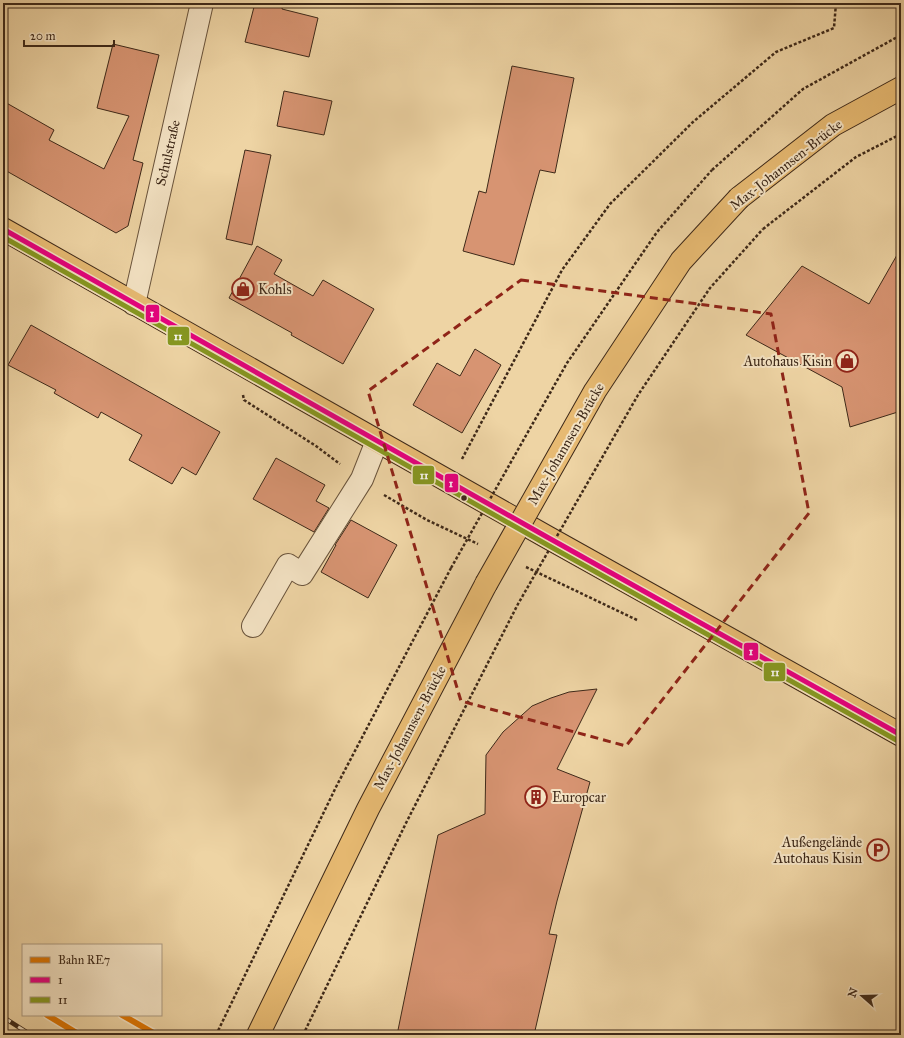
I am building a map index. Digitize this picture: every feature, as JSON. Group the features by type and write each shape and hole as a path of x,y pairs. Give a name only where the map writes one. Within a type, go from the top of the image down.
{"main road":[{"name":"Max-Johannsen-Brücke","path":"258,1035 368,809 486,584 595,391 681,261 739,198 833,126 901,88"},
{"path":"3,229 901,735"}],"street":[{"name":"Schulstraße","path":"134,304 202,3"},
{"path":"253,626 288,565 302,574 362,479 377,441"}],"path":[{"path":"450,482 562,270 610,204 693,122 776,52 834,28 836,3"},
{"path":"216,1035 350,759 451,568 567,363 657,232 712,170 803,89 901,35"},
{"path":"303,1035 406,823 518,604 638,395 710,288 763,229 856,157 901,134"},
{"path":"242,364 244,400 316,446 379,492 427,520 484,547"},
{"path":"519,564 639,621"}],"highlighted area":[{"path":"521,280 771,314 809,513 626,746 461,701 368,391"}],"building":[{"path":"255,3 283,3 282,9 318,18 309,57 245,42"},
{"path":"113,44 159,55 133,160 143,163 128,226 116,233 3,169 3,101 54,130 49,140 104,169 129,116 97,108"},
{"path":"512,66 574,78 555,173 540,170 514,265 463,251 479,191 486,193"},
{"path":"284,91 332,101 324,135 277,126"},
{"path":"245,150 271,155 252,245 226,239"},
{"path":"257,246 282,260 274,274 313,296 323,280 374,309 343,364 291,335 292,333 229,298"},
{"name":"Autohaus Kisin","path":"901,248 901,411 850,427 842,387 746,335 802,266 869,304"},
{"path":"31,325 220,432 196,475 182,467 172,484 129,460 142,435 101,412 98,418 54,393 56,390 8,365"},
{"path":"475,349 501,365 462,433 413,405 437,363 460,376"},
{"path":"276,458 325,485 316,501 329,508 314,532 253,499"},
{"path":"351,520 397,545 368,598 321,572 335,545"},
{"path":"597,689 557,769 590,782 549,934 557,935 534,1035 397,1035 438,835 485,814 486,755 503,732 532,706 569,692"}],"railway":[{"path":"3,1017 31,1035"}],"rail line":[{"name":"RE7","path":"49,1016 80,1035"},
{"name":"RE7","path":"124,1016 157,1035"}],"transit line":[{"name":"1","path":"3,229 547,537 901,735"},
{"name":"11","path":"3,237 898,741"}],"place":[{"name":"Kohls","path":"243,289"},
{"name":"Autohaus Kisin","path":"847,361"},
{"name":"Europcar","path":"536,797"},
{"name":"Außengelände Autohaus Kisin","path":"878,850"}]}
